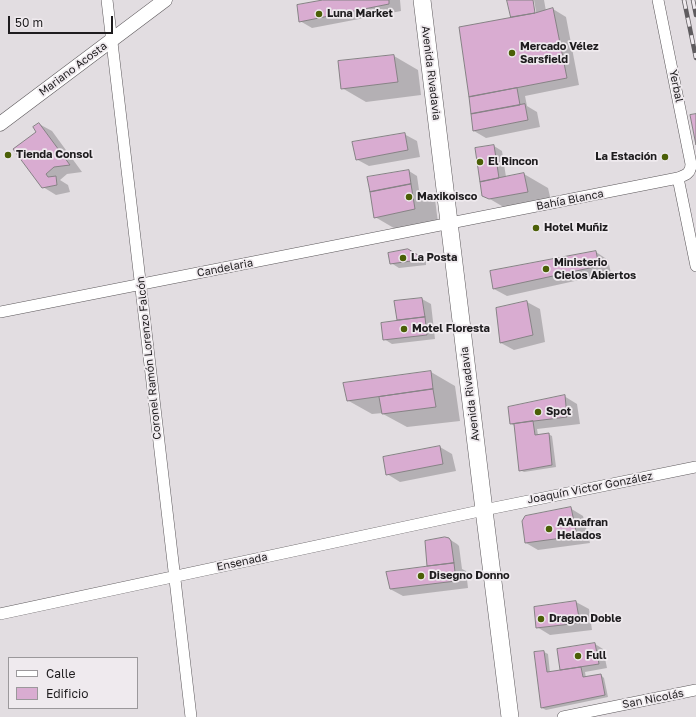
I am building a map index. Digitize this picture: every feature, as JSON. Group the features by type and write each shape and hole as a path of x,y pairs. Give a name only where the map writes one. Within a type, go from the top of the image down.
{"main road":[{"name":"Avenida Rivadavia","path":"422,0 510,717"}],"street":[{"name":"Coronel Ramón Lorenzo Falcón","path":"108,0 191,717"},
{"name":"Mariano Acosta","path":"0,124 165,0"},
{"name":"Yerbal","path":"658,0 690,158 691,167 689,172"},
{"name":"Bahía Blanca","path":"450,223 678,178 687,175 689,172"},
{"path":"678,178 696,266"},
{"name":"Candelaria","path":"0,312 450,223"},
{"name":"Joaquín Victor González","path":"484,510 696,467"},
{"name":"Ensenada","path":"0,614 484,510"},
{"name":"San Nicolás","path":"563,717 696,690"}],"building":[{"name":"Luna Market","path":"323,0 389,0 389,4 299,22 297,5"},
{"path":"507,0 533,0 535,13 511,17"},
{"name":"Mercado Vélez Sarsfield","path":"553,8 567,78 469,97 459,27 535,13"},
{"path":"394,55 398,82 341,89 338,61"},
{"path":"517,88 520,105 471,114 469,97"},
{"path":"525,104 528,120 473,131 471,114"},
{"path":"696,114 696,145 690,115"},
{"path":"39,123 70,165 54,167 46,174 48,177 56,176 57,185 42,188 13,149 36,132 33,127"},
{"path":"405,133 408,150 356,160 352,142"},
{"path":"494,145 499,178 480,182 475,148"},
{"path":"409,170 411,184 370,192 367,177"},
{"path":"524,173 528,192 489,199 482,196 480,182"},
{"path":"411,184 415,209 374,218 370,192"},
{"name":"La Posta","path":"408,249 418,255 418,260 390,264 388,253"},
{"name":"Ministerio Cielos Abiertos","path":"596,251 599,266 493,289 490,271"},
{"path":"422,298 425,317 397,320 394,301"},
{"path":"527,301 533,335 500,343 496,308"},
{"name":"Motel Floresta","path":"425,317 427,335 383,340 381,323"},
{"path":"431,371 433,389 347,401 343,383"},
{"path":"433,389 436,407 382,414 379,397"},
{"name":"Spot","path":"565,395 567,417 510,424 508,407"},
{"path":"533,421 535,435 549,433 552,465 519,471 514,424"},
{"path":"440,446 443,464 386,475 383,457"},
{"name":"A'Anafran Helados","path":"571,507 577,536 525,543 522,521 525,516"},
{"path":"445,537 449,538 451,541 454,563 427,566 425,541"},
{"name":"Disegno Donno","path":"454,563 456,581 390,589 386,572"},
{"path":"576,601 580,623 536,628 534,607"},
{"name":"Full","path":"595,643 599,664 560,670 557,649"},
{"path":"544,651 547,672 581,667 583,677 601,674 605,695 541,708 534,652"}],"railway":[{"path":"684,0 696,58"},
{"path":"693,0 696,15"}],"place":[{"name":"Luna Market","path":"319,14"},
{"name":"Mercado Vélez Sarsfield","path":"512,53"},
{"name":"Tienda Consol","path":"8,155"},
{"name":"La Estación","path":"665,157"},
{"name":"El Rincon","path":"480,162"},
{"name":"Maxikoisco","path":"409,197"},
{"name":"Hotel Muñiz","path":"536,228"},
{"name":"La Posta","path":"403,258"},
{"name":"Ministerio Cielos Abiertos","path":"546,269"},
{"name":"Motel Floresta","path":"404,329"},
{"name":"Spot","path":"538,412"},
{"name":"A'Anafran Helados","path":"549,529"},
{"name":"Disegno Donno","path":"421,576"},
{"name":"Dragon Doble","path":"541,619"},
{"name":"Full","path":"578,656"}]}
